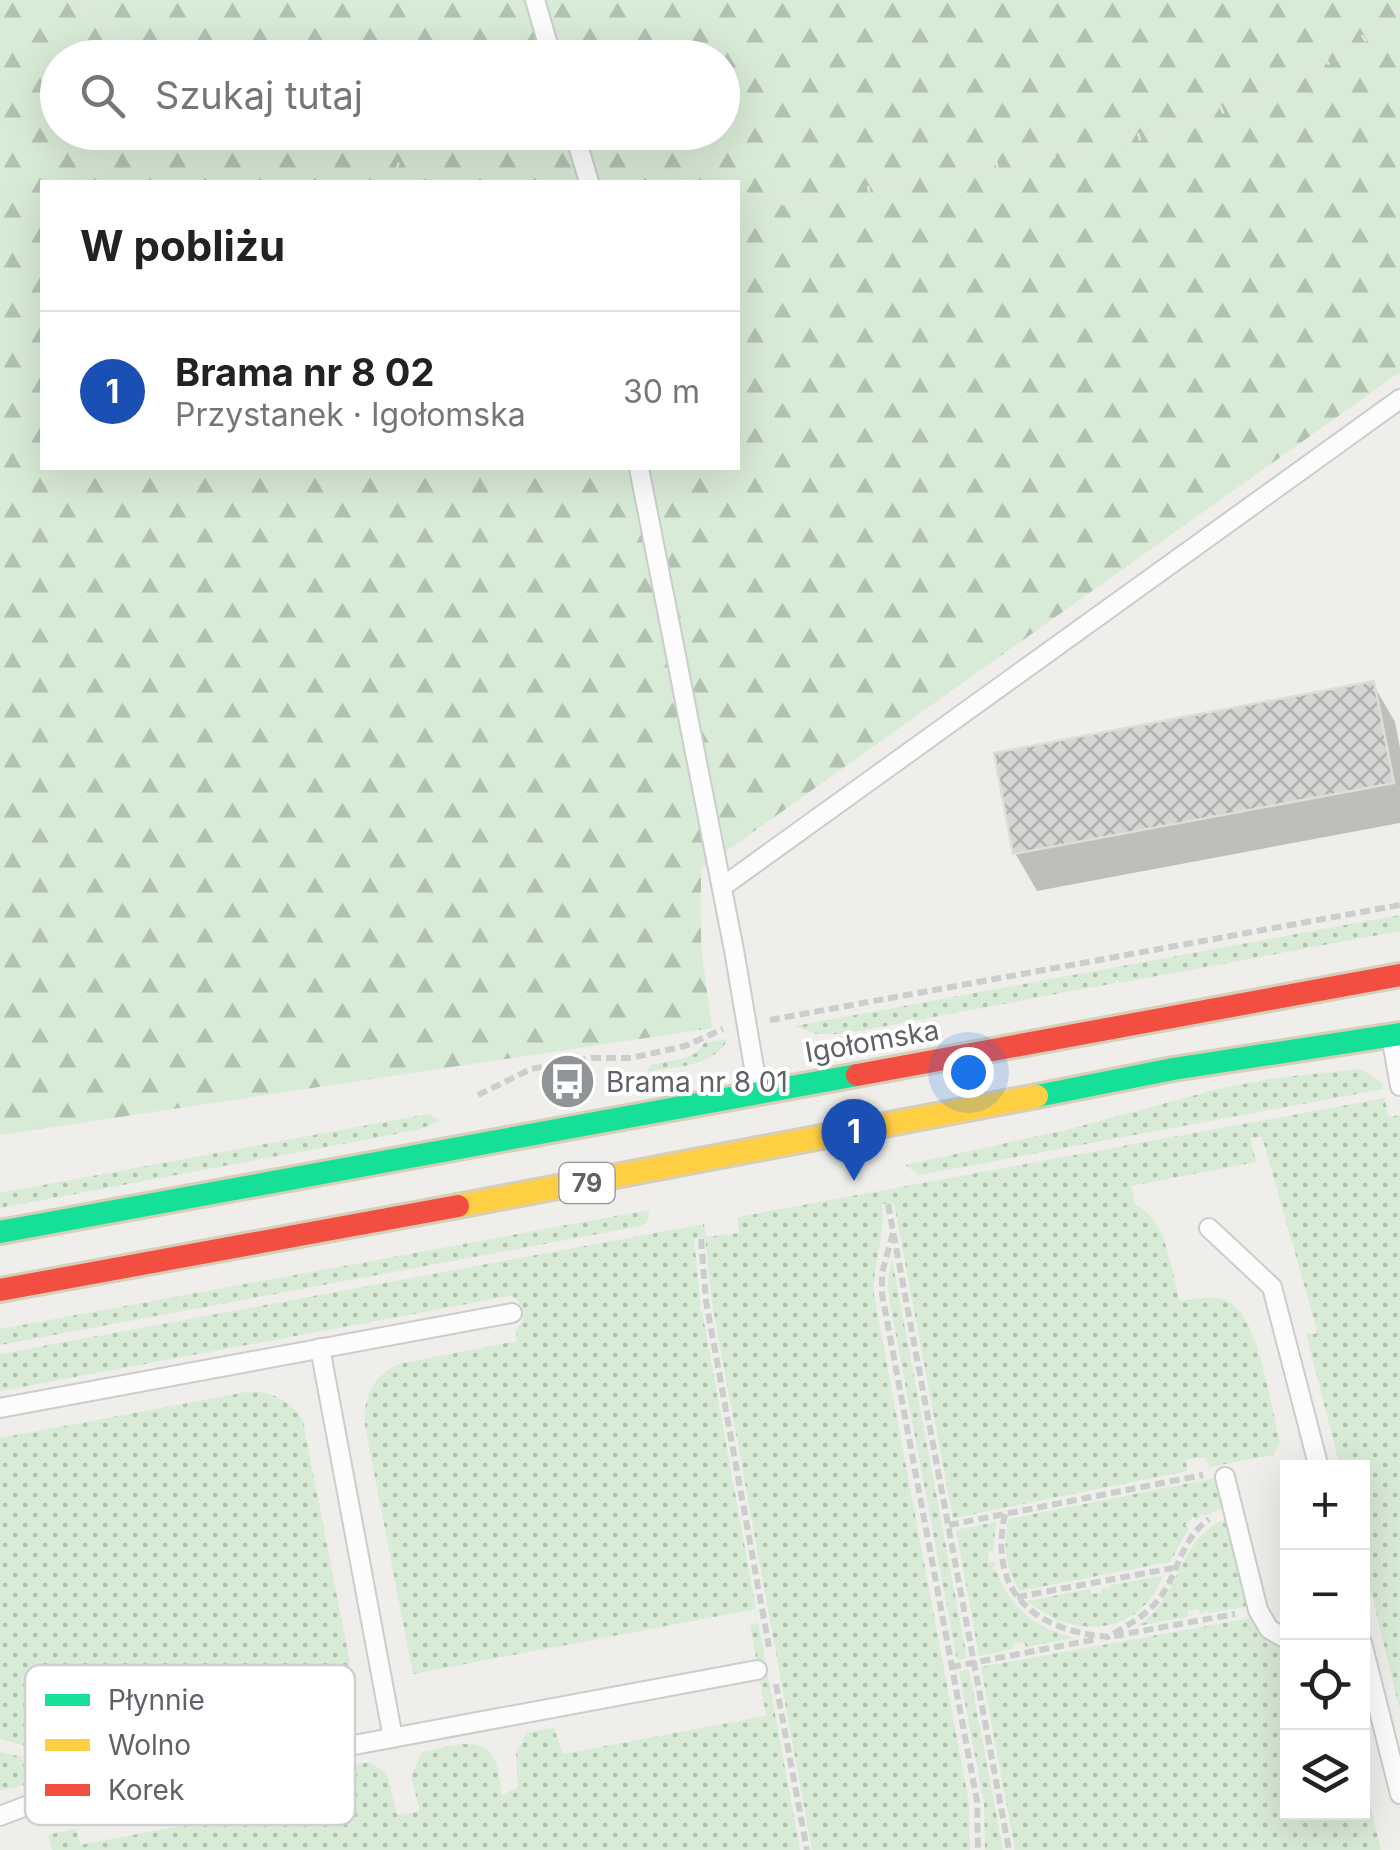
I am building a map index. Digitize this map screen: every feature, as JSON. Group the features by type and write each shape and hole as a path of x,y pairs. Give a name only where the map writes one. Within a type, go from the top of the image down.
{"main road":[{"name":"Igołomska","path":"0,1232 1400,974"},
{"name":"79","path":"0,1290 748,1154 1173,1069 1395,1035"}],"lane":[{"path":"535,0 547,40"},
{"path":"579,150 588,180"},
{"path":"722,887 1400,399"},
{"path":"638,470 722,887 758,1093"},
{"path":"1395,1035 1400,1086"},
{"path":"1209,1228 1272,1287 1317,1460"},
{"path":"0,1408 512,1313"},
{"path":"320,1348 393,1738"},
{"path":"1225,1477 1258,1610 1269,1629 1280,1635"},
{"path":"355,1745 766,1672"},
{"path":"1370,1675 1400,1794"},
{"path":"0,1816 25,1808"}],"path":[{"path":"776,1019 1400,905"},
{"path":"482,1095 531,1070 592,1058 631,1058 686,1046 731,1026"},
{"path":"888,1204 1009,1850"},
{"path":"893,1232 882,1272 882,1294 976,1801 978,1850"},
{"path":"700,1239 706,1301 771,1654"},
{"path":"949,1525 1223,1470 1225,1477"},
{"path":"1005,1514 1001,1559 1006,1579 1017,1597 1033,1614 1053,1626 1108,1637 1156,1604 1185,1546 1202,1524 1233,1510"},
{"path":"1017,1597 1174,1568"},
{"path":"951,1668 1250,1612"},
{"path":"766,1672 807,1850"}],"green space":[{"path":"0,0 1400,0 1400,372 701,869 701,947 712,1028 0,1135"},
{"path":"1400,915 1400,931 1119,983 1117,979 1115,983 843,1034 816,1034 795,1026"},
{"path":"728,1039 703,1061 646,1072 651,1065 696,1053 704,1043"},
{"path":"1361,1069 1382,1083 1383,1089 919,1175 905,1165 1066,1130 1218,1089"},
{"path":"1385,1098 1388,1117 1400,1115 1400,1711 1370,1588 1370,1460 1338,1460 1306,1333 1315,1334 1317,1330 1262,1137 1250,1138 1256,1162 1131,1186 1135,1204 1161,1233 1180,1301 1226,1301 1242,1314 1250,1329 1280,1442 1273,1455 1209,1467 1206,1457 1186,1460 1187,1471 953,1518 894,1203 882,1204 874,1295 969,1803 970,1850 812,1850 712,1302 705,1238 694,1239 699,1310 756,1609 413,1674 365,1426 368,1397 382,1375 399,1364 517,1341 516,1330 523,1321 523,1313 520,1303 510,1296 0,1391 0,1354 704,1224 706,1237 739,1233 738,1217"},
{"path":"428,1114 440,1121 417,1130 0,1208 0,1193"},
{"path":"649,1210 648,1220 641,1226 0,1345 0,1329"},
{"path":"892,1259 967,1658 957,1660 889,1298"},
{"path":"246,1392 279,1398 303,1421 350,1665 25,1665 25,1746 0,1739 0,1438"},
{"path":"1216,1478 1224,1508 1204,1516 1202,1513 1185,1525 1189,1528 1170,1562 1019,1591 1006,1556 1009,1519"},
{"path":"1226,1519 1248,1606 1209,1613 1207,1610 1200,1615 1199,1609 1188,1611 1188,1617 1137,1626 1163,1600 1197,1540"},
{"path":"996,1522 989,1562 996,1562 993,1570 1009,1596 1037,1623 1074,1638 1026,1647 1024,1642 1013,1643 1013,1649 979,1656 956,1530"},
{"path":"1163,1576 1138,1611 1103,1626 1064,1622 1027,1601 1090,1589 1091,1594 1102,1593 1102,1588 1110,1589 1110,1585"},
{"path":"1251,1618 1261,1637 1280,1648 1280,1820 1370,1820 1370,1804 1381,1850 1015,1850 981,1667"},
{"path":"758,1621 800,1850 52,1850 48,1835 73,1829 80,1845 185,1825 355,1825 355,1765 370,1762 387,1774 397,1815 420,1811 411,1776 422,1752 464,1744 483,1747 496,1763 502,1795 518,1787 516,1754 526,1733 554,1728 563,1754 766,1716 750,1623"},
{"path":"969,1670 1003,1850 985,1850 984,1803 959,1671"},
{"path":"0,1752 22,1757 25,1785 0,1790"}],"building":[{"path":"1374,681 1394,783 1013,854 994,753"}],"railway":[{"path":"70,0 131,40"},
{"path":"740,205 911,183 1163,130 1287,82 1347,49 1400,12"},
{"path":"346,150 442,180"}],"traffic: fast":[{"path":"1037,1096 1173,1069 1400,1034"},
{"path":"0,1232 857,1075"}],"traffic: slow":[{"path":"458,1206 1037,1096"}],"traffic: jam":[{"path":"857,1075 1400,975"},
{"path":"0,1290 458,1206"}],"place":[{"name":"Brama nr 8 01","path":"567,1082"},
{"name":"Brama nr 8 02","path":"854,1181"}]}
